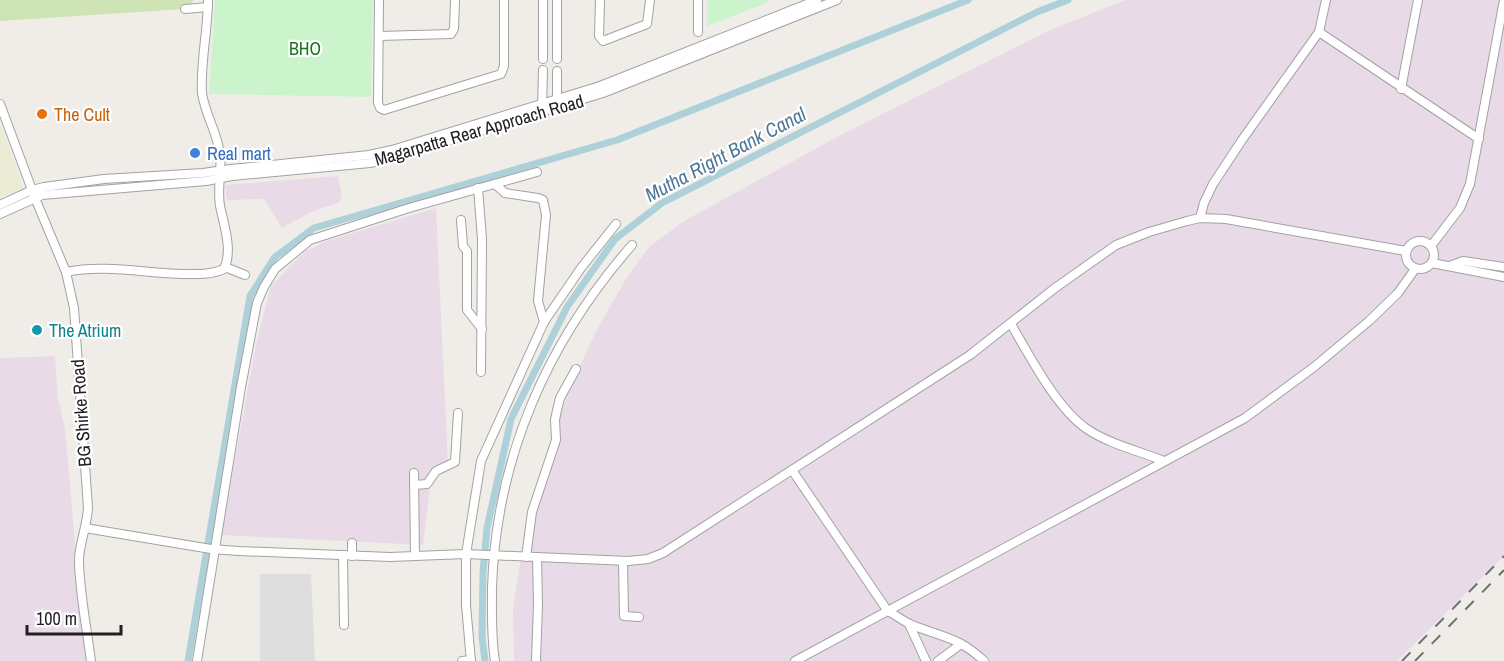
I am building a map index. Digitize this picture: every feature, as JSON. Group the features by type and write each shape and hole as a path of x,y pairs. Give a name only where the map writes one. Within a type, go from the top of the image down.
{"street":[{"path":"379,0 378,103 380,108 389,109 501,74 504,66 504,0"},
{"path":"379,36 451,34 454,29 455,0"},
{"path":"543,0 543,59"},
{"path":"557,0 557,59"},
{"path":"600,0 599,36 603,41 647,24 650,0"},
{"path":"698,0 698,32"},
{"name":"Magarpatta Rear Approach Road","path":"558,104 817,0"},
{"name":"Magarpatta Rear Approach Road","path":"0,205 32,190 104,180 232,176 382,160 639,80 837,0"},
{"path":"1200,218 1213,184 1319,32 1326,0"},
{"path":"1401,89 1418,0"},
{"path":"1431,246 1455,216 1464,199 1473,172 1504,0"},
{"path":"66,272 90,269 207,274 217,273 228,262 219,201 218,142 206,111 202,90 208,4 185,9"},
{"path":"1319,32 1479,139"},
{"path":"543,70 543,109"},
{"path":"557,71 558,104"},
{"name":"BG Shirke Road","path":"0,104 66,272 74,308 88,508 80,544 79,562 91,661"},
{"path":"197,661 213,549 241,387 258,303 275,269 310,240 344,227 537,172"},
{"name":"Magarpatta Rear Approach Road","path":"0,214 42,195 219,175"},
{"path":"495,184 505,193 543,200 546,215 538,301 544,322"},
{"path":"478,188 482,239 481,372"},
{"path":"85,528 213,549 352,556 469,554 623,561 648,559 663,553 970,355 1055,288 1116,245 1149,232 1200,218 1226,219 1407,251"},
{"path":"461,220 463,246 467,250 467,310 482,330"},
{"path":"462,661 471,661 466,605 469,554 481,461 544,322 581,268 616,224"},
{"path":"1419,241 1431,246 1434,257 1432,263 1425,269 1415,269 1406,260 1407,251 1412,244 1419,241"},
{"path":"495,661 491,639 491,556 500,504 515,445 568,330 611,269 632,244"},
{"path":"1451,266 1463,261 1504,267"},
{"path":"1432,263 1504,277"},
{"path":"225,267 245,275"},
{"path":"795,661 1245,418 1265,405 1369,321 1398,293 1415,269"},
{"path":"1011,324 1040,375 1084,427 1099,436 1164,461"},
{"path":"526,557 532,512 556,440 555,420 560,398 576,369"},
{"path":"414,485 427,484 436,471 455,462 458,413"},
{"path":"792,470 887,610 909,624 947,636 984,661"},
{"path":"414,473 415,556"},
{"path":"352,543 352,556"},
{"path":"343,555 345,625"},
{"path":"536,661 537,557"},
{"path":"623,561 624,616 639,617"},
{"path":"909,624 927,661"},
{"path":"938,661 961,644"}],"shaded area":[{"path":"1125,0 1504,0 1504,556 1397,661 514,661 513,609 529,505 567,396 594,335 627,277 649,247 684,221 837,137 1050,30"},
{"path":"338,176 342,197 338,203 311,212 282,228 264,199 227,200 225,185"},
{"path":"436,208 448,464 433,466 423,545 221,535 257,339 271,286 304,252 326,241"},
{"path":"55,356 58,399 65,428 80,601 88,661 0,661 0,358"},
{"path":"260,574 311,574 315,661 260,661"}],"green space":[{"path":"0,0 194,0 185,9 0,21"},
{"name":"BHO","path":"215,0 373,0 371,97 209,94"},
{"path":"707,0 768,0 768,1 707,26"},
{"path":"0,123 23,188 0,198"}],"waterway":[{"path":"188,661 250,296 275,257 314,228 617,140 968,0"},
{"name":"Mutha Right Bank Canal","path":"485,661 482,637 483,572 487,528 511,419 567,307 615,239 662,203 1037,12 1068,0"}],"railway":[{"path":"1402,661 1504,556"},
{"path":"1415,661 1504,570"}],"place":[{"name":"The Cult","path":"42,114"},
{"name":"Real mart","path":"195,153"},
{"name":"The Atrium","path":"37,330"}]}
